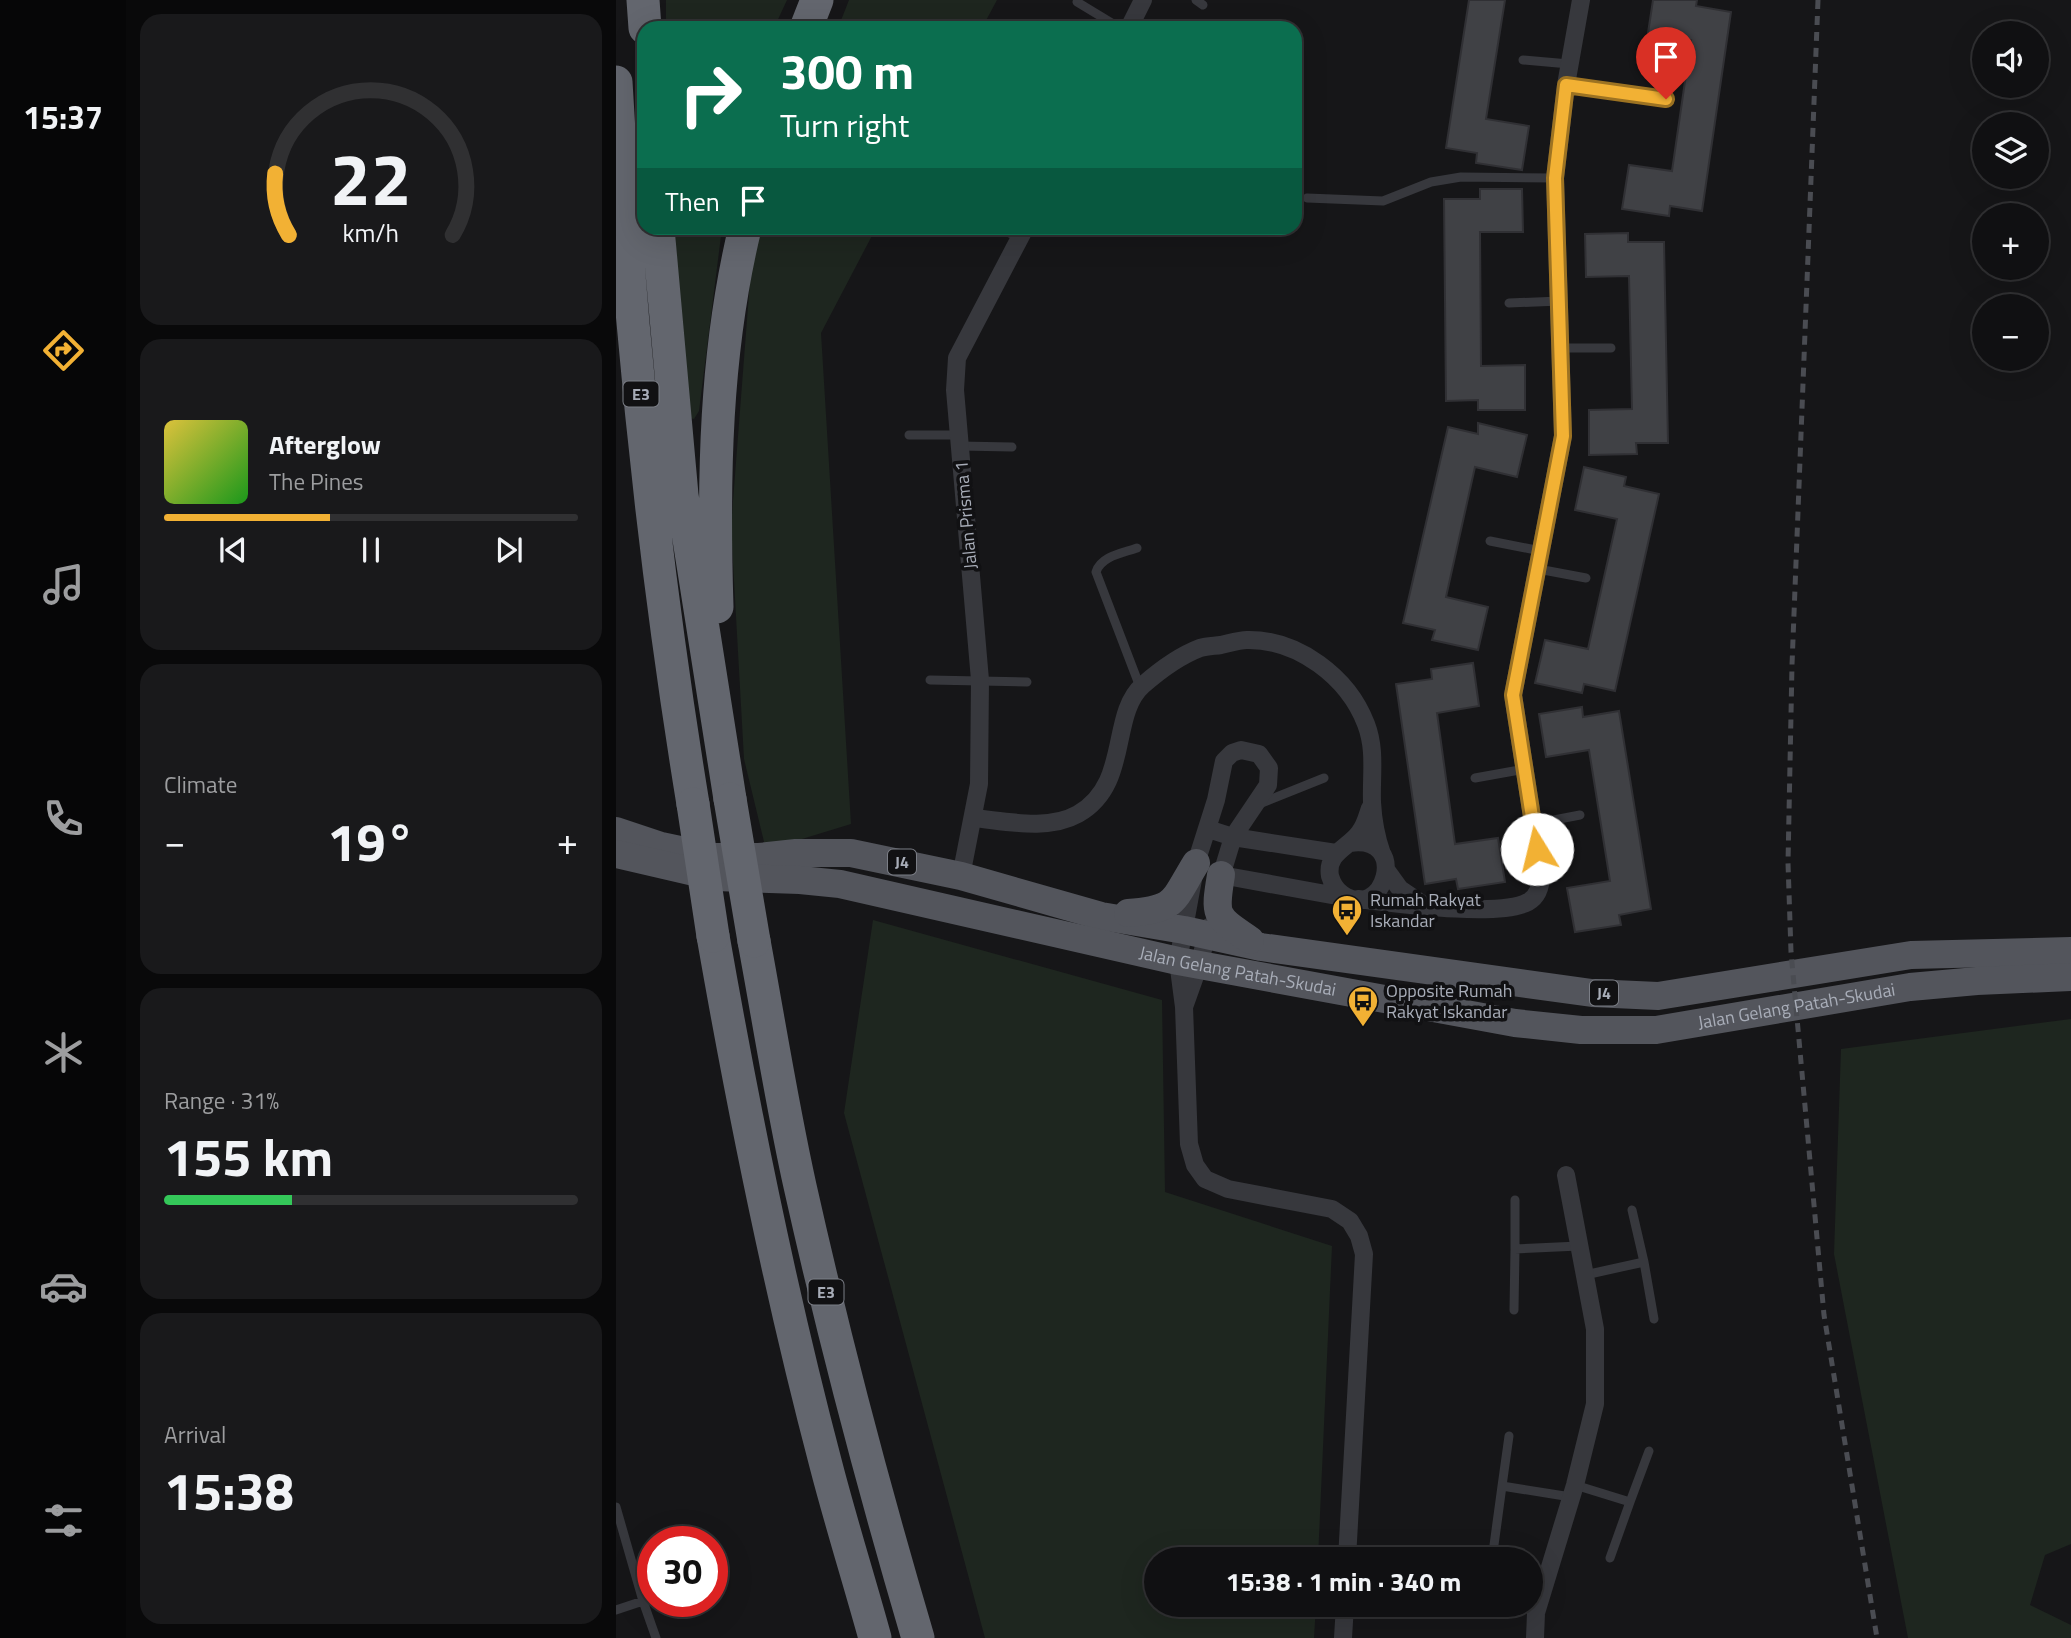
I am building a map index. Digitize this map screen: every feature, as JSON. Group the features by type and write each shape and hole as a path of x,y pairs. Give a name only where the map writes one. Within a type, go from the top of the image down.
{"highway":[{"path":"643,0 644,21"},
{"path":"809,21 817,0"},
{"name":"E3","path":"616,82 637,356 653,509 677,705 713,936 766,1210 826,1464 875,1638"},
{"name":"E3","path":"659,235 682,495 754,941 800,1184 838,1343 918,1638"},
{"path":"715,703 719,667 714,494 718,414 724,342 744,235"},
{"path":"616,373 634,512 661,673 677,705"}],"main road":[{"name":"Jalan Gelang Patah-Skudai","path":"616,831 661,846 713,857 851,853 961,876 1101,916 1195,932 1261,947 1592,993 1658,996 1912,955 2071,951"},
{"name":"Jalan Gelang Patah-Skudai","path":"616,854 716,877 840,884 1189,963 1515,1023 1581,1030 1656,1030 1910,987 1977,981 2071,978"},
{"path":"1101,916 1147,912 1166,907 1196,863"},
{"path":"1221,875 1216,904 1219,915 1228,925 1261,947"}],"street":[{"path":"1132,21 1143,0"},
{"path":"1221,875 1428,908 1503,908 1528,902 1536,895 1541,885 1513,695 1563,436 1555,178 1569,64 1581,0"},
{"name":"Jalan Prisma 1","path":"961,876 979,784 980,681 955,390 957,358 1021,235"},
{"path":"973,818 1051,823 1078,814 1097,797 1110,777 1129,703 1140,687 1171,663 1202,648 1248,640 1280,645 1312,659 1334,676 1353,698 1366,724 1374,756 1374,826 1384,863 1381,888 1374,894 1353,898 1335,887 1331,879 1331,861 1365,824 1372,802"},
{"path":"1195,932 1221,875 1233,837 1268,785 1269,768 1259,754 1241,750 1232,753 1224,761 1208,829 1196,863 1195,932 1184,1007 1189,1144 1195,1165 1206,1179 1228,1189 1332,1209 1350,1220 1359,1236 1364,1254 1348,1547"},
{"path":"1208,829 1233,837 1343,848 1368,843 1400,889 1428,908"},
{"path":"616,866 654,864"},
{"path":"1535,1638 1536,1613 1573,1491 1595,1404 1595,1329 1566,1175"},
{"path":"1343,1638 1344,1617"}],"lane":[{"path":"1077,2 1109,21"},
{"path":"1523,60 1569,64"},
{"path":"1566,85 1666,99"},
{"path":"1307,198 1383,201 1431,182 1461,177 1555,178"},
{"path":"1509,303 1560,302"},
{"path":"1561,348 1611,348"},
{"path":"909,435 1012,447"},
{"path":"1490,541 1541,551"},
{"path":"1137,548 1104,560 1096,572 1140,687"},
{"path":"1538,569 1586,578"},
{"path":"930,680 1027,682"},
{"path":"1475,778 1525,769"},
{"path":"1254,806 1324,778"},
{"path":"1533,824 1580,815"},
{"path":"1514,1310 1516,1200"},
{"path":"1632,1210 1654,1319"},
{"path":"1515,1249 1579,1246"},
{"path":"1585,1275 1644,1262"},
{"path":"1494,1545 1509,1436"},
{"path":"1609,1558 1649,1451"},
{"path":"1502,1486 1573,1491 1630,1502"},
{"path":"616,1507 637,1580"},
{"path":"616,1610 637,1603"},
{"path":"649,1617 656,1638"}],"shaded area":[{"path":"666,0 787,0 777,21 666,21"},
{"path":"849,0 997,0 986,21 841,21"},
{"path":"675,235 721,235 699,411 694,419 685,417"},
{"path":"759,235 872,235 821,333 851,824 766,850 744,759 731,527 752,255"},
{"path":"873,920 1162,1000 1165,1192 1332,1246 1319,1547 1144,1547 1144,1617 1315,1617 1314,1638 985,1638 844,1113"},
{"path":"2071,1019 2071,1544 2045,1555 2030,1605 2071,1625 2071,1638 1908,1638 1834,1254 1841,1049"}],"building":[{"path":"1469,0 1505,0 1486,119 1529,126 1522,170 1476,163 1477,153 1446,148"},
{"path":"1653,0 1697,0 1696,6 1731,12 1702,211 1670,206 1669,216 1622,209 1629,165 1672,171 1691,40 1648,33"},
{"path":"1480,189 1522,189 1523,232 1480,232 1481,366 1525,365 1525,410 1478,410 1478,400 1446,401 1444,199 1480,199"},
{"path":"1628,233 1628,242 1664,242 1668,443 1636,443 1637,454 1589,455 1589,410 1632,409 1629,276 1586,277 1585,234"},
{"path":"1478,423 1527,435 1517,477 1475,467 1446,597 1488,607 1478,650 1432,640 1435,630 1403,623 1448,427 1478,434"},
{"path":"1584,467 1626,477 1624,486 1659,494 1615,691 1584,684 1582,693 1535,683 1545,640 1588,649 1617,519 1575,510"},
{"path":"1473,663 1479,706 1437,713 1455,844 1498,838 1505,882 1458,889 1456,879 1425,884 1396,684 1432,679 1431,669"},
{"path":"1582,707 1583,717 1619,711 1651,909 1619,915 1621,925 1575,932 1567,888 1610,881 1589,750 1546,757 1539,714"}],"railway":[{"path":"1818,0 1792,665 1788,863 1791,952 1824,1315 1877,1638"}],"place":[{"name":"Rumah Rakyat Iskandar","path":"1347,937"},
{"name":"Opposite Rumah Rakyat Iskandar","path":"1363,1028"}],"route":[{"path":"1537,849 1513,695 1563,436 1555,178 1566,85 1666,99"}]}
